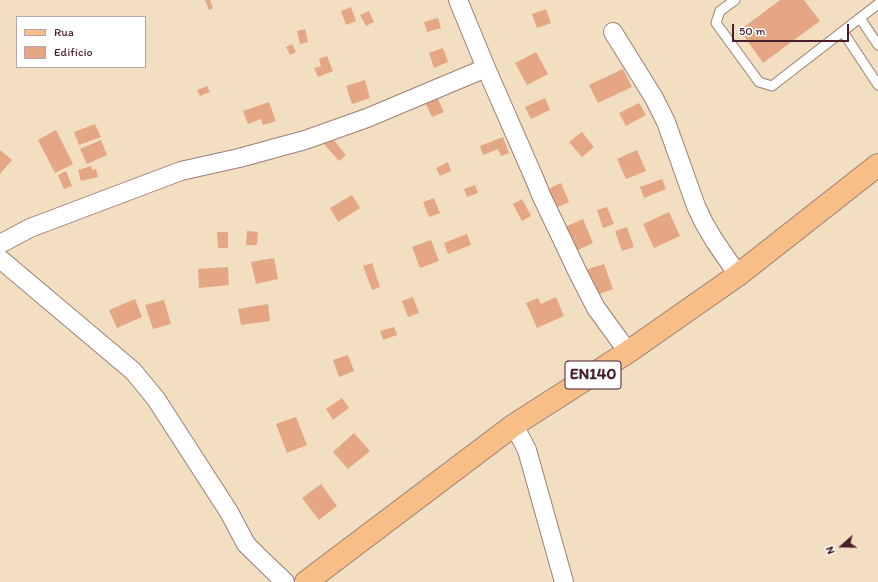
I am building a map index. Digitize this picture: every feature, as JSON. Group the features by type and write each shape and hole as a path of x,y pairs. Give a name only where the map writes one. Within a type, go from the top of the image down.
{"main road":[{"name":"EN140","path":"306,582 514,425 628,352 738,274 878,165"}],"street":[{"path":"458,0 541,195 579,275 596,308 628,352"},
{"path":"613,32 654,98 666,122 696,206 704,223 738,274"},
{"path":"0,244 30,228 181,171 239,158 305,140 367,118 486,68"},
{"path":"0,259 132,371 156,399 229,512 246,544 285,582"},
{"path":"514,425 527,450 564,582"}],"lane":[{"path":"735,0 720,11 716,23 759,82 772,86 878,4"},
{"path":"860,18 878,45"},
{"path":"843,32 878,85"}],"building":[{"path":"205,0 210,0 213,8 209,10"},
{"path":"780,0 804,0 820,21 763,63 740,30"},
{"path":"351,7 356,21 346,25 341,11"},
{"path":"546,9 551,23 537,28 532,14"},
{"path":"369,11 374,22 366,26 360,15"},
{"path":"438,18 441,28 427,32 424,22"},
{"path":"305,29 308,42 300,44 297,31"},
{"path":"292,44 296,52 290,55 286,47"},
{"path":"443,48 448,62 434,68 429,53"},
{"path":"536,52 548,74 527,85 515,63"},
{"path":"327,56 333,71 318,77 314,68 321,66 319,59"},
{"path":"623,69 632,87 598,103 589,85"},
{"path":"365,80 370,98 352,104 346,86"},
{"path":"207,86 210,92 200,96 197,90"},
{"path":"435,93 444,112 432,117 423,98"},
{"path":"545,98 550,110 531,119 525,107"},
{"path":"269,102 276,121 263,125 261,119 248,124 243,111"},
{"path":"639,103 646,115 626,126 619,113"},
{"path":"95,124 101,137 79,145 74,132"},
{"path":"56,130 73,164 55,173 38,140"},
{"path":"582,132 594,147 582,157 569,142"},
{"path":"503,137 509,153 501,156 498,149 483,155 480,146"},
{"path":"332,138 346,155 339,161 324,144"},
{"path":"101,140 107,155 87,164 80,149"},
{"path":"0,150 12,160 0,174"},
{"path":"637,150 646,171 626,179 617,159"},
{"path":"448,162 451,171 440,176 436,168"},
{"path":"91,166 92,170 96,169 98,177 81,181 78,170"},
{"path":"66,171 72,186 64,189 58,175"},
{"path":"662,179 666,189 644,198 640,187"},
{"path":"561,183 569,202 552,210 544,191"},
{"path":"475,185 478,193 467,197 464,189"},
{"path":"352,195 360,208 338,222 330,208"},
{"path":"434,198 440,213 429,217 423,202"},
{"path":"522,199 531,216 522,221 513,204"},
{"path":"607,207 614,224 603,228 597,210"},
{"path":"669,212 680,236 654,248 643,224"},
{"path":"583,219 593,243 576,251 565,227"},
{"path":"627,227 634,247 622,251 615,231"},
{"path":"247,231 258,232 257,245 246,245"},
{"path":"217,232 228,232 228,248 218,248"},
{"path":"467,234 471,245 448,254 444,243"},
{"path":"431,240 439,261 420,268 412,247"},
{"path":"274,258 278,279 256,284 251,262"},
{"path":"372,263 380,287 372,290 363,266"},
{"path":"604,264 613,289 594,296 585,270"},
{"path":"228,267 229,285 199,288 198,269"},
{"path":"413,297 419,313 408,317 402,301"},
{"path":"556,297 564,316 537,328 526,303 538,298 541,304"},
{"path":"135,299 142,317 117,328 109,310"},
{"path":"164,300 171,324 153,329 145,305"},
{"path":"268,304 270,321 241,325 238,309"},
{"path":"394,327 397,335 383,340 380,331"},
{"path":"348,355 354,371 339,377 333,360"},
{"path":"342,398 349,408 333,420 326,409"},
{"path":"296,417 307,445 287,453 276,424"},
{"path":"354,433 370,451 348,469 333,452"},
{"path":"321,484 337,506 319,520 302,498"}]}
